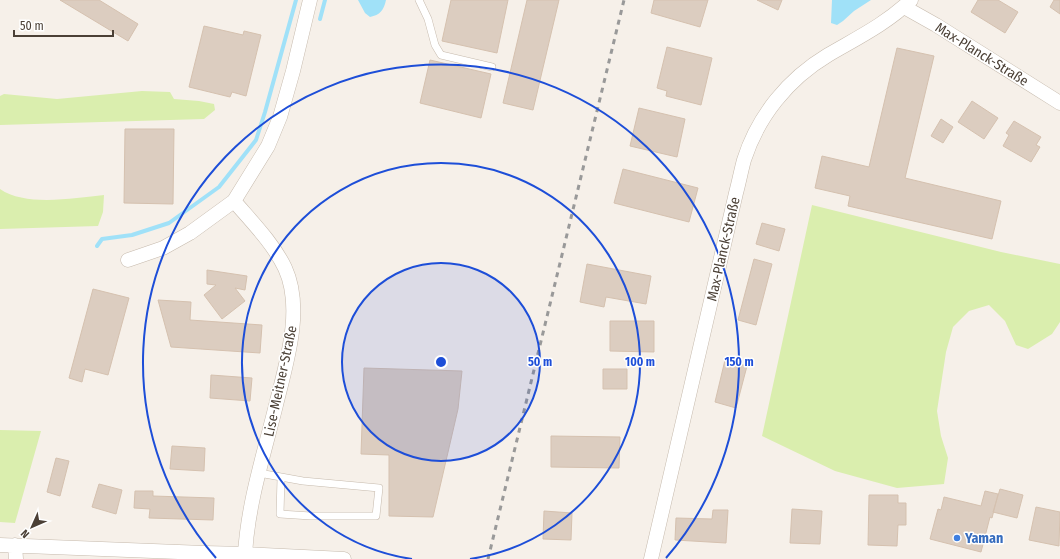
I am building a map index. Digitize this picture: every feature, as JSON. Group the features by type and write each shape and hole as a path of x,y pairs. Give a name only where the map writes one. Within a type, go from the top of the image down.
{"street":[{"path":"128,260 163,248 190,233 234,201 268,146 280,117 310,0"},
{"name":"Max-Planck-Straße","path":"651,559 744,160 764,116 780,95 808,68 884,23 907,4 936,25 1060,103"},
{"name":"Lise-Meitner-Straße","path":"234,201 273,247 285,268 291,284 294,304 291,335 246,531 245,554"},
{"path":"0,545 16,552 204,553 344,559"}],"lane":[{"path":"419,0 428,18 435,45 441,55 492,67"},
{"path":"259,473 303,482 379,488 376,516 311,516 280,514 281,478"}],"green space":[{"path":"142,91 170,92 174,99 214,104 215,110 204,119 0,125 0,96 4,94 57,99"},
{"path":"0,189 11,195 36,200 104,195 103,212 98,226 0,229"},
{"path":"812,205 1001,252 1060,264 1060,322 1052,334 1028,349 1016,345 1005,321 989,305 969,311 953,327 946,352 937,411 941,436 948,458 944,484 897,488 835,471 762,436"},
{"path":"0,430 41,431 15,523 0,522"}],"water":[{"path":"358,0 386,0 381,12 370,17 365,13"},
{"path":"832,0 871,0 854,11 837,25 831,23"}],"building":[{"path":"60,0 99,0 138,24 128,41"},
{"path":"451,0 508,0 497,53 442,41"},
{"path":"527,0 559,0 533,110 503,103"},
{"path":"654,0 708,0 700,27 651,13"},
{"path":"757,0 782,0 778,10"},
{"path":"978,0 998,0 1018,12 1005,33 971,12"},
{"path":"1054,0 1060,0 1060,14 1050,7"},
{"path":"204,26 243,35 244,31 261,35 246,96 232,92 230,97 189,87"},
{"path":"667,47 712,58 701,105 666,96 667,91 657,88"},
{"path":"897,48 934,56 905,178 1001,201 992,239 848,206 850,196 815,188 822,156 869,167"},
{"path":"430,60 491,74 481,118 420,103"},
{"path":"972,101 998,118 984,139 958,122"},
{"path":"639,108 685,119 677,157 630,146"},
{"path":"941,119 953,127 943,143 931,136"},
{"path":"1014,121 1041,137 1036,145 1040,147 1031,162 1003,146 1009,135 1006,133"},
{"path":"125,129 174,129 173,204 124,203"},
{"path":"623,169 698,188 689,222 614,203"},
{"path":"762,223 785,229 779,251 756,244"},
{"path":"754,259 772,264 756,325 738,320"},
{"path":"587,264 651,276 646,304 606,297 604,307 580,302"},
{"path":"207,270 247,276 245,290 235,288 245,301 222,319 204,295 216,285 207,284"},
{"path":"93,289 129,298 108,375 85,369 82,382 69,378"},
{"path":"158,300 191,302 190,320 262,325 260,353 171,347"},
{"path":"610,321 654,321 654,352 610,351"},
{"path":"725,360 747,366 736,408 715,402"},
{"path":"364,368 462,371 458,409 433,517 389,516 389,455 361,454"},
{"path":"603,369 627,369 627,389 603,389"},
{"path":"211,375 252,378 250,401 210,398"},
{"path":"551,436 620,437 619,468 551,467"},
{"path":"172,446 205,448 204,471 170,469"},
{"path":"56,458 69,461 60,496 47,492"},
{"path":"99,484 122,490 116,514 92,507"},
{"path":"1000,489 1023,495 1017,518 993,512"},
{"path":"135,491 153,491 153,496 214,498 213,520 149,518 150,509 134,508"},
{"path":"985,491 998,494 992,518 990,517 981,552 930,539 938,509 941,510 944,497 981,506"},
{"path":"869,495 898,495 898,503 906,503 906,525 898,525 897,546 868,545"},
{"path":"1036,507 1060,512 1059,546 1029,540"},
{"path":"792,509 822,511 820,544 790,543"},
{"path":"713,510 728,510 726,543 675,540 676,518 712,519"},
{"path":"544,511 572,513 571,540 543,539"}],"waterway":[{"path":"97,246 102,239 132,235 169,223 219,187 256,140 296,0"},
{"path":"320,19 325,0"}],"railway":[{"path":"488,559 624,0"}],"place":[{"name":"Yaman","path":"957,538"}]}
